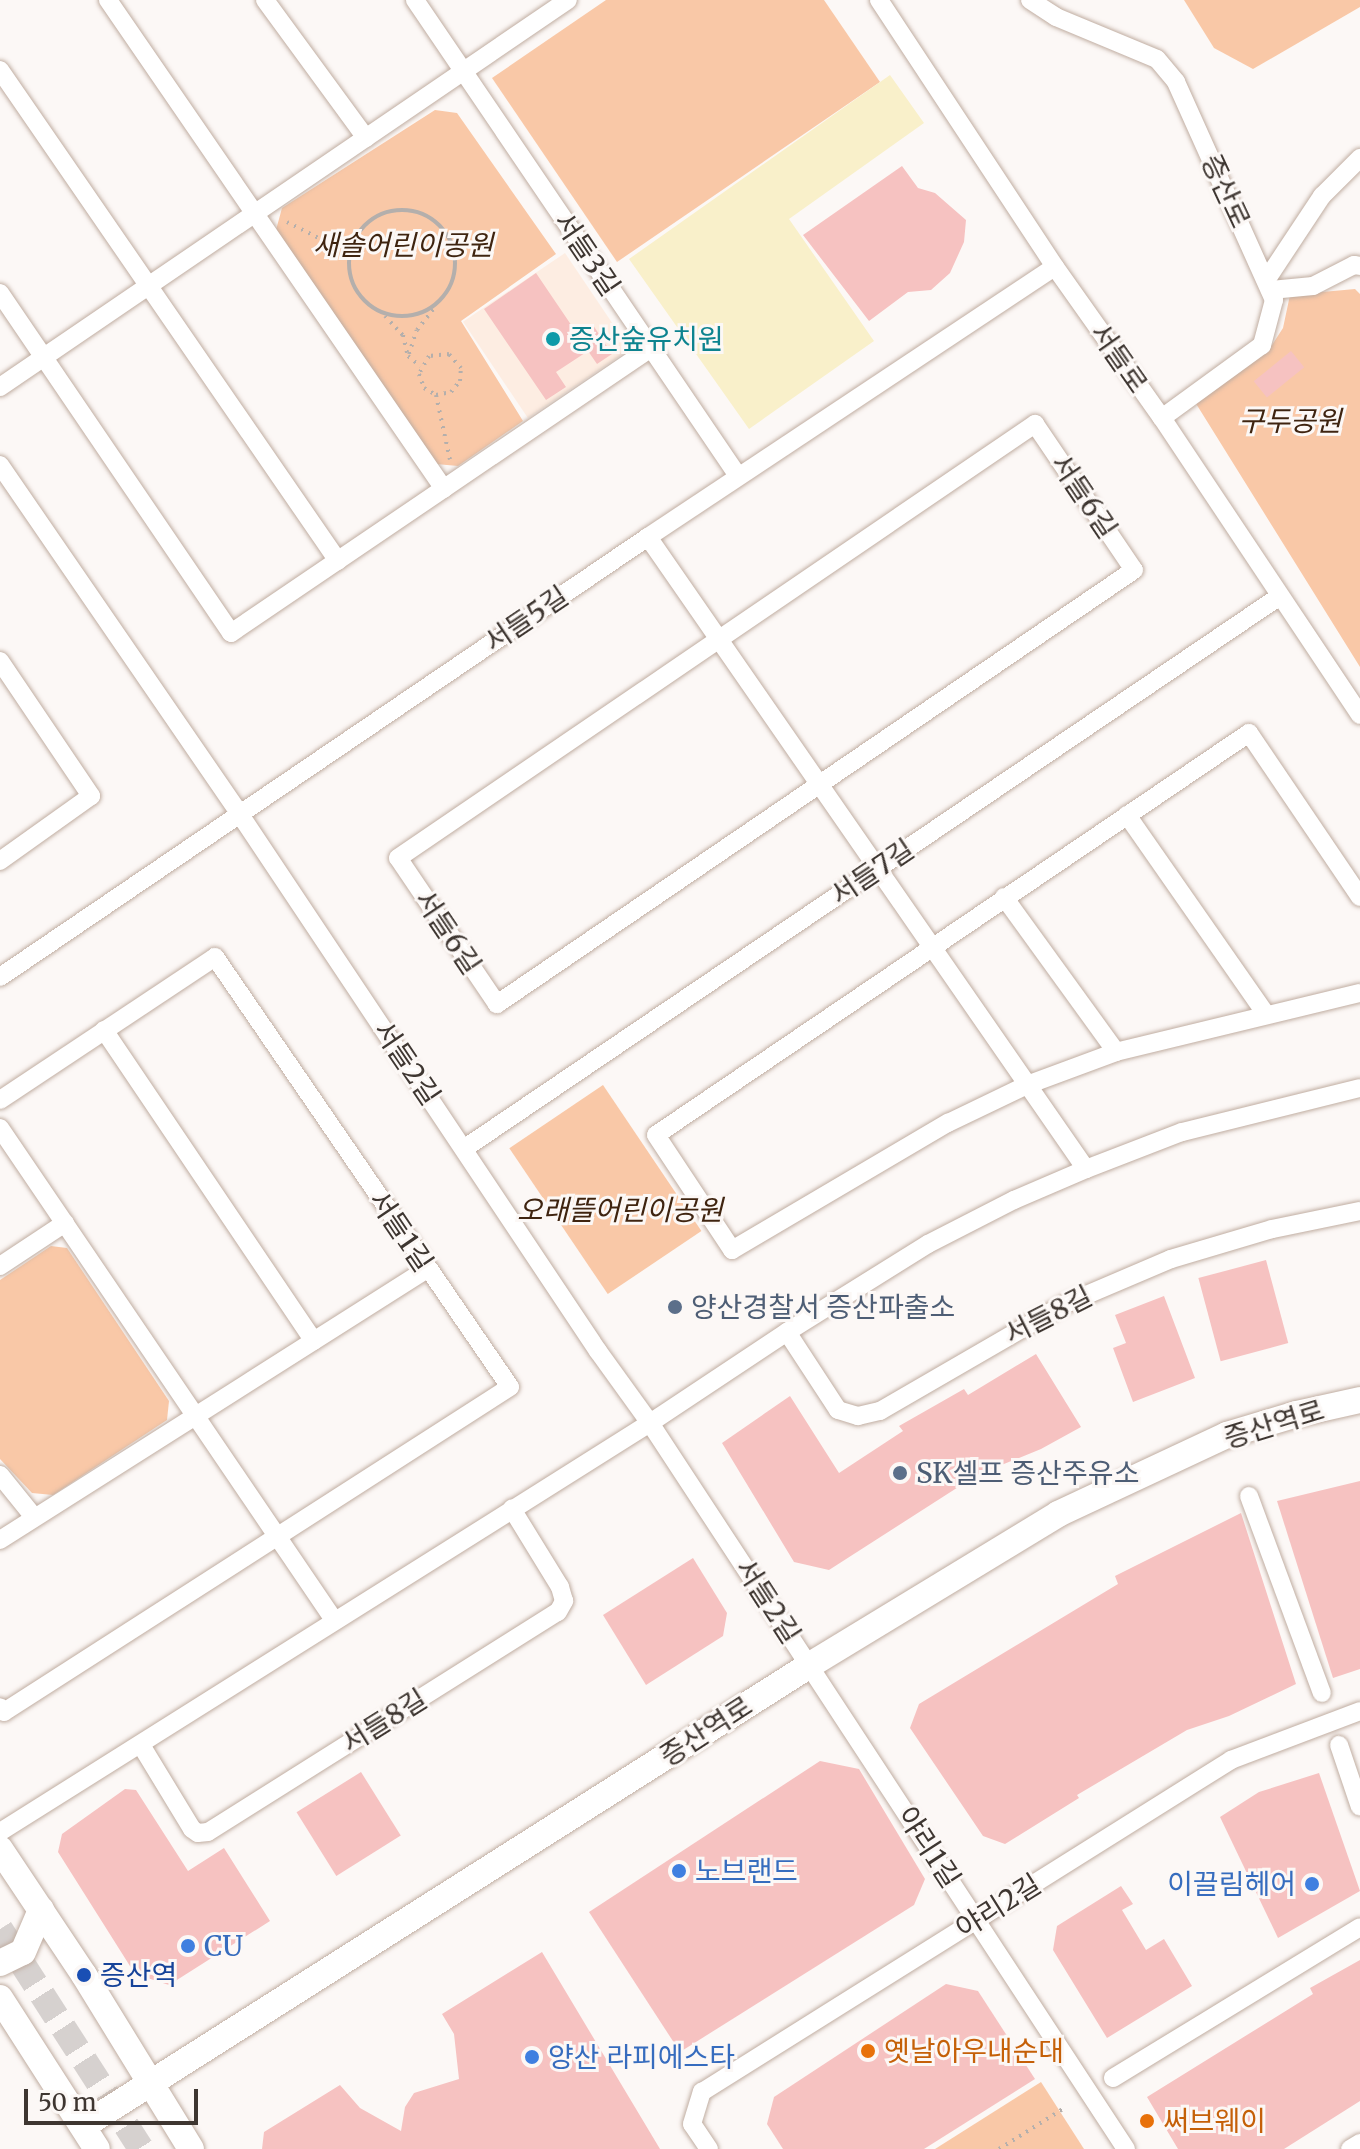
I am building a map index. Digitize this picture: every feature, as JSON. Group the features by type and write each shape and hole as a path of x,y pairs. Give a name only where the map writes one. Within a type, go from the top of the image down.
{"street":[{"path":"108,0 444,489"},
{"path":"265,0 366,138"},
{"name":"서들3길","path":"415,0 738,476"},
{"path":"0,387 568,0"},
{"name":"서들로","path":"879,0 1055,267 1162,418 1360,715"},
{"name":"증산로","path":"1030,0 1056,17 1157,59 1176,82 1269,284"},
{"path":"0,70 338,561"},
{"path":"1162,418 1262,345 1272,315 1269,284 1322,196 1360,158"},
{"path":"1269,284 1313,286 1354,265 1360,266"},
{"name":"서들5길","path":"0,977 738,476 1055,267"},
{"path":"0,293 231,633 651,348"},
{"name":"서들6길","path":"1035,424 1134,570 819,784 497,1004 398,858 1035,424"},
{"name":"서들2길","path":"0,465 239,813 810,1665"},
{"path":"648,537 1086,1169"},
{"name":"서들7길","path":"465,1148 1280,596"},
{"path":"0,661 91,796 0,861"},
{"path":"1360,897 1249,733 931,945 656,1135 732,1250 948,1123 1027,1085 1116,1052 1265,1013 1360,993"},
{"path":"1127,815 1265,1013"},
{"path":"1004,897 1116,1052"},
{"name":"서들1길","path":"0,1100 215,957 510,1387 4,1712 0,1707"},
{"path":"104,1030 314,1341"},
{"path":"0,1832 650,1423 928,1244 1014,1200 1182,1132 1360,1088"},
{"path":"0,1128 280,1536 334,1620"},
{"name":"서들8길","path":"787,1332 838,1410 858,1416 880,1411 1063,1305 1171,1259 1272,1229 1360,1211"},
{"path":"0,1266 65,1223"},
{"path":"0,1540 427,1269"},
{"name":"증산역로","path":"83,2126 810,1665 1058,1514 1227,1435 1360,1400"},
{"path":"0,1475 34,1517"},
{"path":"1249,1496 1322,1693"},
{"name":"서들8길","path":"141,1745 192,1829 198,1833 208,1832 558,1612 564,1601 560,1587 512,1509"},
{"name":"야리1길","path":"810,1665 1126,2149"},
{"name":"야리2길","path":"709,2149 692,2124 702,2092 1231,1760 1360,1711"},
{"path":"1339,1745 1360,1807"},
{"path":"0,1849 191,2149"},
{"path":"0,1963 23,1952 41,1910"},
{"path":"1113,2078 1360,1927"},
{"path":"0,1998 97,2149"},
{"path":"1350,2149 1360,2143"}],"path":[{"path":"408,356 417,330 451,282 455,256 441,226 411,210 378,215 354,239 349,274 356,291 368,305 384,314 403,335 408,356 420,367"},
{"path":"278,217 350,254"},
{"path":"384,314 402,317 420,314 436,305"},
{"path":"436,395 457,388 462,375 459,362 449,354 435,353 420,367 420,381 436,395 449,467"},
{"path":"999,2149 1066,2107"}],"shaded area":[{"path":"565,253 630,349 528,418 463,322"}],"green space":[{"path":"606,0 824,0 880,82 617,262 492,78"},
{"path":"1184,0 1360,0 1360,7 1253,69 1214,48"},
{"name":"새솔어린이공원","path":"435,110 457,113 556,254 461,321 523,421 458,466 436,464 276,230 282,208"},
{"name":"구두공원","path":"1355,289 1360,294 1360,667 1195,402 1272,345 1283,328 1290,295"},
{"name":"오래뜰어린이공원","path":"603,1085 701,1231 608,1294 509,1148"},
{"path":"51,1246 67,1248 169,1401 167,1420 53,1495 32,1493 0,1459 0,1280"},
{"path":"1041,2082 1084,2149 935,2149"}],"sand":[{"path":"890,75 924,123 789,219 874,341 749,429 629,259"}],"building":[{"path":"902,166 918,188 935,193 966,220 964,242 950,273 931,290 908,292 869,321 803,235"},
{"name":"증산숲유치원","path":"536,273 578,335 593,325 612,354 597,364 588,351 556,372 566,387 546,400 484,309"},
{"path":"1291,351 1304,367 1267,398 1254,381"},
{"path":"1266,1260 1288,1343 1221,1361 1198,1278"},
{"path":"1164,1296 1195,1378 1133,1402 1113,1348 1126,1343 1115,1315"},
{"path":"1036,1354 1081,1427 1041,1449 977,1475 829,1570 794,1562 722,1443 790,1396 839,1473 903,1431 899,1426 964,1389 968,1395"},
{"path":"1360,1481 1360,1669 1333,1678 1277,1501"},
{"path":"1241,1513 1296,1684 1229,1716 1187,1730 1077,1795 1079,1798 1005,1844 983,1836 910,1728 919,1704 1118,1584 1115,1576"},
{"path":"693,1558 727,1613 723,1636 646,1685 603,1615"},
{"path":"820,1761 859,1769 925,1879 914,1905 680,2052 589,1912"},
{"path":"361,1772 401,1836 336,1876 297,1812"},
{"path":"1319,1773 1360,1891 1278,1938 1220,1817 1259,1792"},
{"path":"125,1789 136,1790 188,1871 224,1848 270,1921 169,1985 135,1974 58,1852 62,1834"},
{"path":"1121,1886 1133,1904 1122,1910 1146,1950 1164,1939 1192,1986 1107,2038 1053,1950 1057,1926"},
{"name":"양산 라피에스타","path":"542,1952 660,2149 262,2149 264,2132 340,2085 360,2108 401,2131 405,2107 414,2093 459,2079 454,2034 442,2014"},
{"path":"1360,1960 1360,2101 1284,2149 1178,2149 1147,2097 1313,1994 1310,1988"},
{"path":"946,1984 978,1991 1035,2079 924,2149 783,2149 767,2124 774,2097"}],"tunnel":[{"path":"0,1929 141,2149"}],"place":[{"name":"증산숲유치원","path":"553,339"},
{"name":"양산경찰서 증산파출소","path":"675,1307"},
{"name":"SK셀프 증산주유소","path":"900,1473"},
{"name":"노브랜드","path":"679,1871"},
{"name":"이끌림헤어","path":"1312,1884"},
{"name":"CU","path":"188,1946"},
{"name":"증산역","path":"84,1975"},
{"name":"옛날아우내순대","path":"868,2051"},
{"name":"양산 라피에스타","path":"532,2057"},
{"name":"써브웨이","path":"1147,2121"}]}
